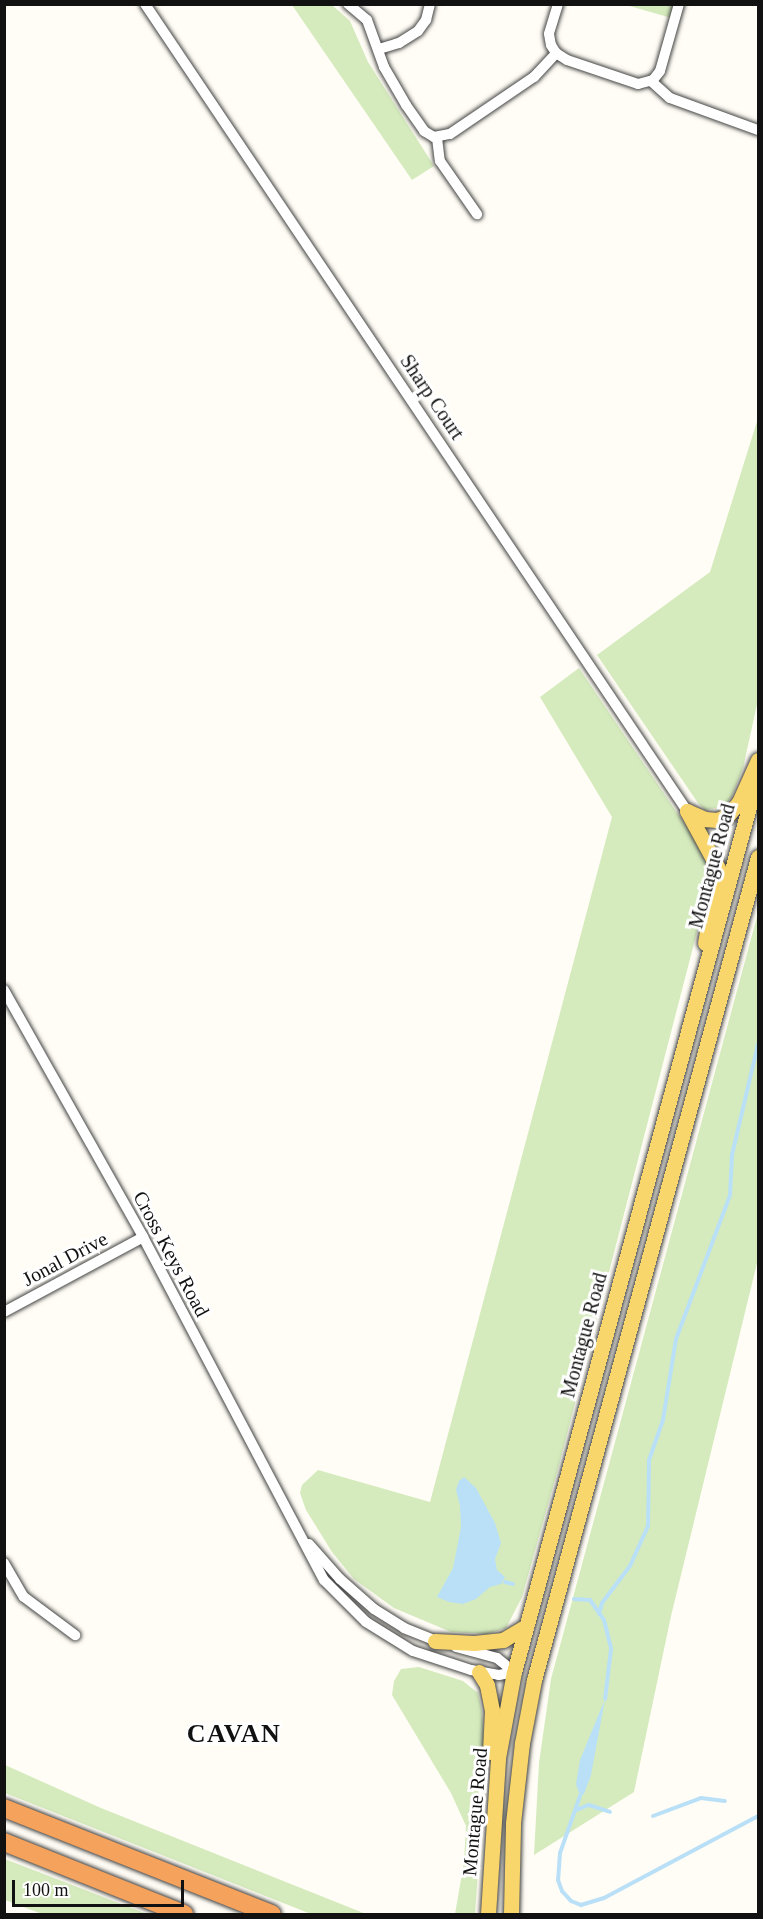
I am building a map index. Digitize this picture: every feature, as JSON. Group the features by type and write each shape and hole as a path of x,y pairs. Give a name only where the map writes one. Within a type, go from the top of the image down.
{"highway":[{"path":"4,1808 272,1914"},
{"path":"4,1842 184,1914"}],"main road":[{"path":"687,811 705,819 717,820 727,816 739,802 759,760"},
{"name":"Montague Road","path":"488,1914 498,1758 514,1672 759,774"},
{"path":"687,811 718,868 708,916 701,986"},
{"name":"Montague Road","path":"511,1914 513,1823 522,1743 534,1680 759,857"},
{"path":"522,1743 522,1707 514,1672 528,1661 566,1557"},
{"path":"435,1641 474,1643 503,1640 525,1627"},
{"path":"479,1672 487,1685 492,1710 486,1794 493,1842"}],"street":[{"name":"Sharp Court","path":"145,4 687,811"},
{"path":"348,4 367,21 384,67 406,105 424,131 437,138 450,134 534,77 556,53"},
{"path":"379,49 399,43 418,31 426,20 430,4"},
{"path":"558,4 549,34 550,45 556,53 564,59 633,83 651,81 660,71 679,4"},
{"path":"651,81 670,98 759,130"},
{"path":"437,138 440,161 477,214"},
{"name":"Cross Keys Road","path":"4,990 142,1237 303,1536 317,1570 341,1600 366,1622 420,1654 479,1672 499,1675 514,1672"},
{"name":"Jonal Drive","path":"4,1312 142,1237"},
{"name":"Cross Keys Road","path":"303,1536 340,1579 361,1599 395,1623 435,1641 497,1658 514,1672"},
{"path":"4,1563 24,1597 75,1635"}],"green space":[{"path":"292,5 332,5 350,21 368,62 434,166 412,180"},
{"path":"626,5 679,5 675,19"},
{"path":"758,418 758,700 743,768 732,796 724,807 705,810 597,655 710,572"},
{"path":"579,668 709,860 713,870 558,1469 522,1597 506,1628 487,1634 451,1632 394,1608 354,1579 332,1552 306,1510 300,1493 302,1485 318,1470 430,1502 612,817 540,697"},
{"path":"758,913 758,1259 671,1616 634,1792 534,1855 539,1763 551,1679"},
{"path":"419,1667 463,1681 478,1693 482,1711 484,1743 478,1797 480,1843 475,1914 455,1914 464,1862 466,1826 451,1793 392,1695 394,1681 401,1669"},
{"path":"5,1765 101,1808 366,1914 311,1914 5,1793"},
{"path":"4,1859 147,1914 42,1914 5,1900"}],"water":[{"path":"464,1477 476,1488 495,1523 501,1543 495,1559 497,1570 505,1577 501,1584 490,1587 476,1599 463,1604 437,1597 453,1568 461,1527 460,1506 456,1490 459,1481"},
{"path":"605,1699 591,1775 584,1794 580,1796 576,1784 580,1760"}],"waterway":[{"path":"599,1614 602,1603 630,1566 648,1526 649,1460 663,1420 676,1339 730,1195 732,1155 758,1044"},
{"path":"505,1582 513,1584"},
{"path":"574,1599 590,1600 604,1620 611,1649 605,1699"},
{"path":"580,1796 560,1853 558,1880 562,1891 571,1901 581,1905 604,1898 758,1816"},
{"path":"653,1816 701,1798 725,1801"},
{"path":"576,1810 589,1805 610,1812"}],"district":[{"name":"CAVAN","path":"234,1734"}]}
